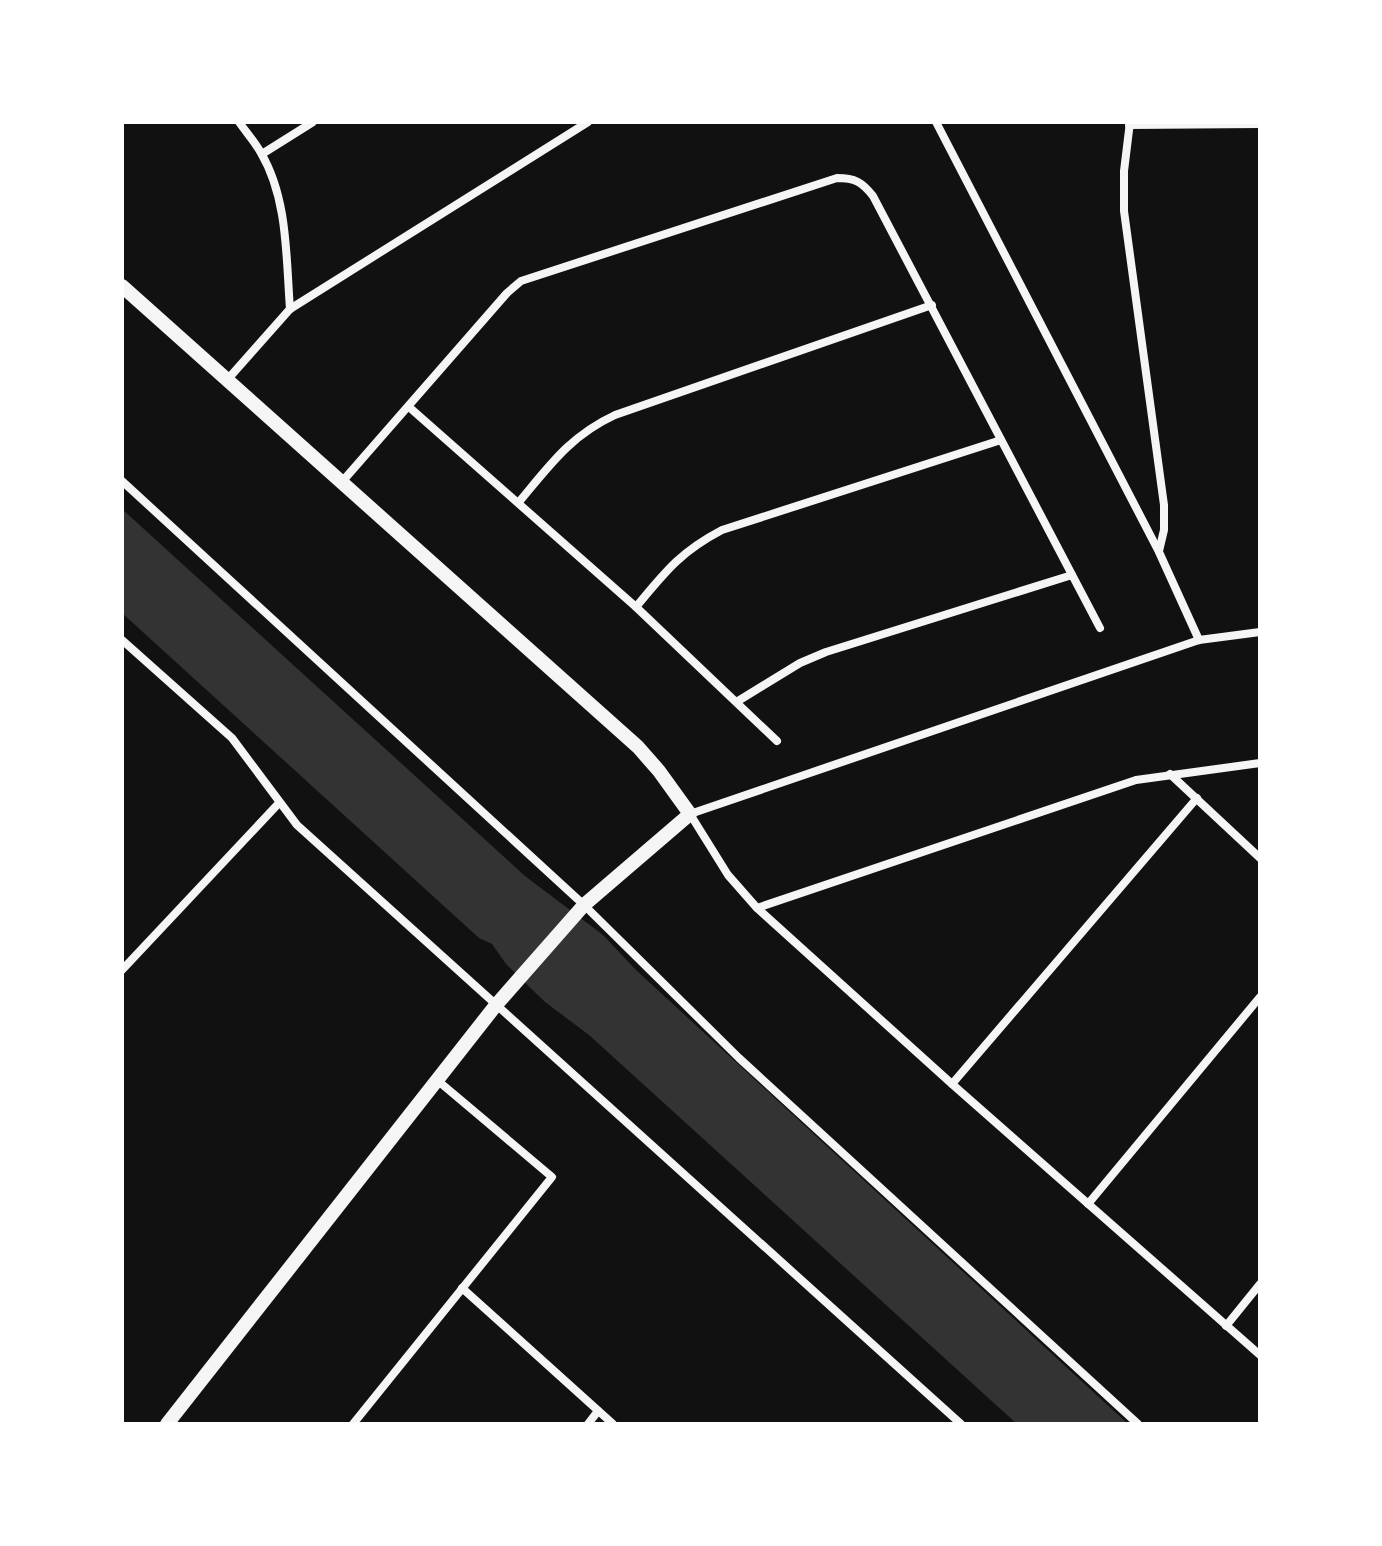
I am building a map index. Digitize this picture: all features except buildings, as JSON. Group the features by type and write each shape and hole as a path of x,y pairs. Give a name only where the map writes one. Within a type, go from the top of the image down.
{"street":[{"path":"239,122 262,154 275,185 282,216 290,309"},
{"path":"262,154 313,122"},
{"path":"228,379 290,309 588,122"},
{"path":"936,122 1159,552 1199,640"},
{"path":"1159,552 1164,530 1164,505 1124,211 1129,124 1260,124"},
{"path":"341,483 507,293 521,281 837,178 858,181 873,196 1100,628"},
{"path":"122,286 638,747 690,814 728,875 757,908 1260,1355"},
{"path":"519,502 570,442 589,427 615,415 932,305"},
{"path":"409,407 636,607 777,741"},
{"path":"636,607 694,544 722,530 1001,440"},
{"path":"122,481 739,1058 1138,1424"},
{"path":"738,701 800,663 826,652 1072,575"},
{"path":"167,1424 508,991 580,910 690,814 1199,640 1260,632"},
{"path":"122,640 232,738 297,825 961,1424"},
{"path":"757,908 1136,780 1260,763"},
{"path":"1170,774 1260,858"},
{"path":"952,1084 1197,798"},
{"path":"122,970 279,803"},
{"path":"1088,1204 1260,997"},
{"path":"353,1424 552,1177 437,1080"},
{"path":"1226,1326 1260,1284"},
{"path":"462,1288 613,1424"},
{"path":"588,1424 598,1411"}],"shaded area":[{"path":"122,509 525,876 603,935 636,970 1128,1424 1017,1424 589,1035 545,1002 506,964 492,944 479,938 122,613"}]}
